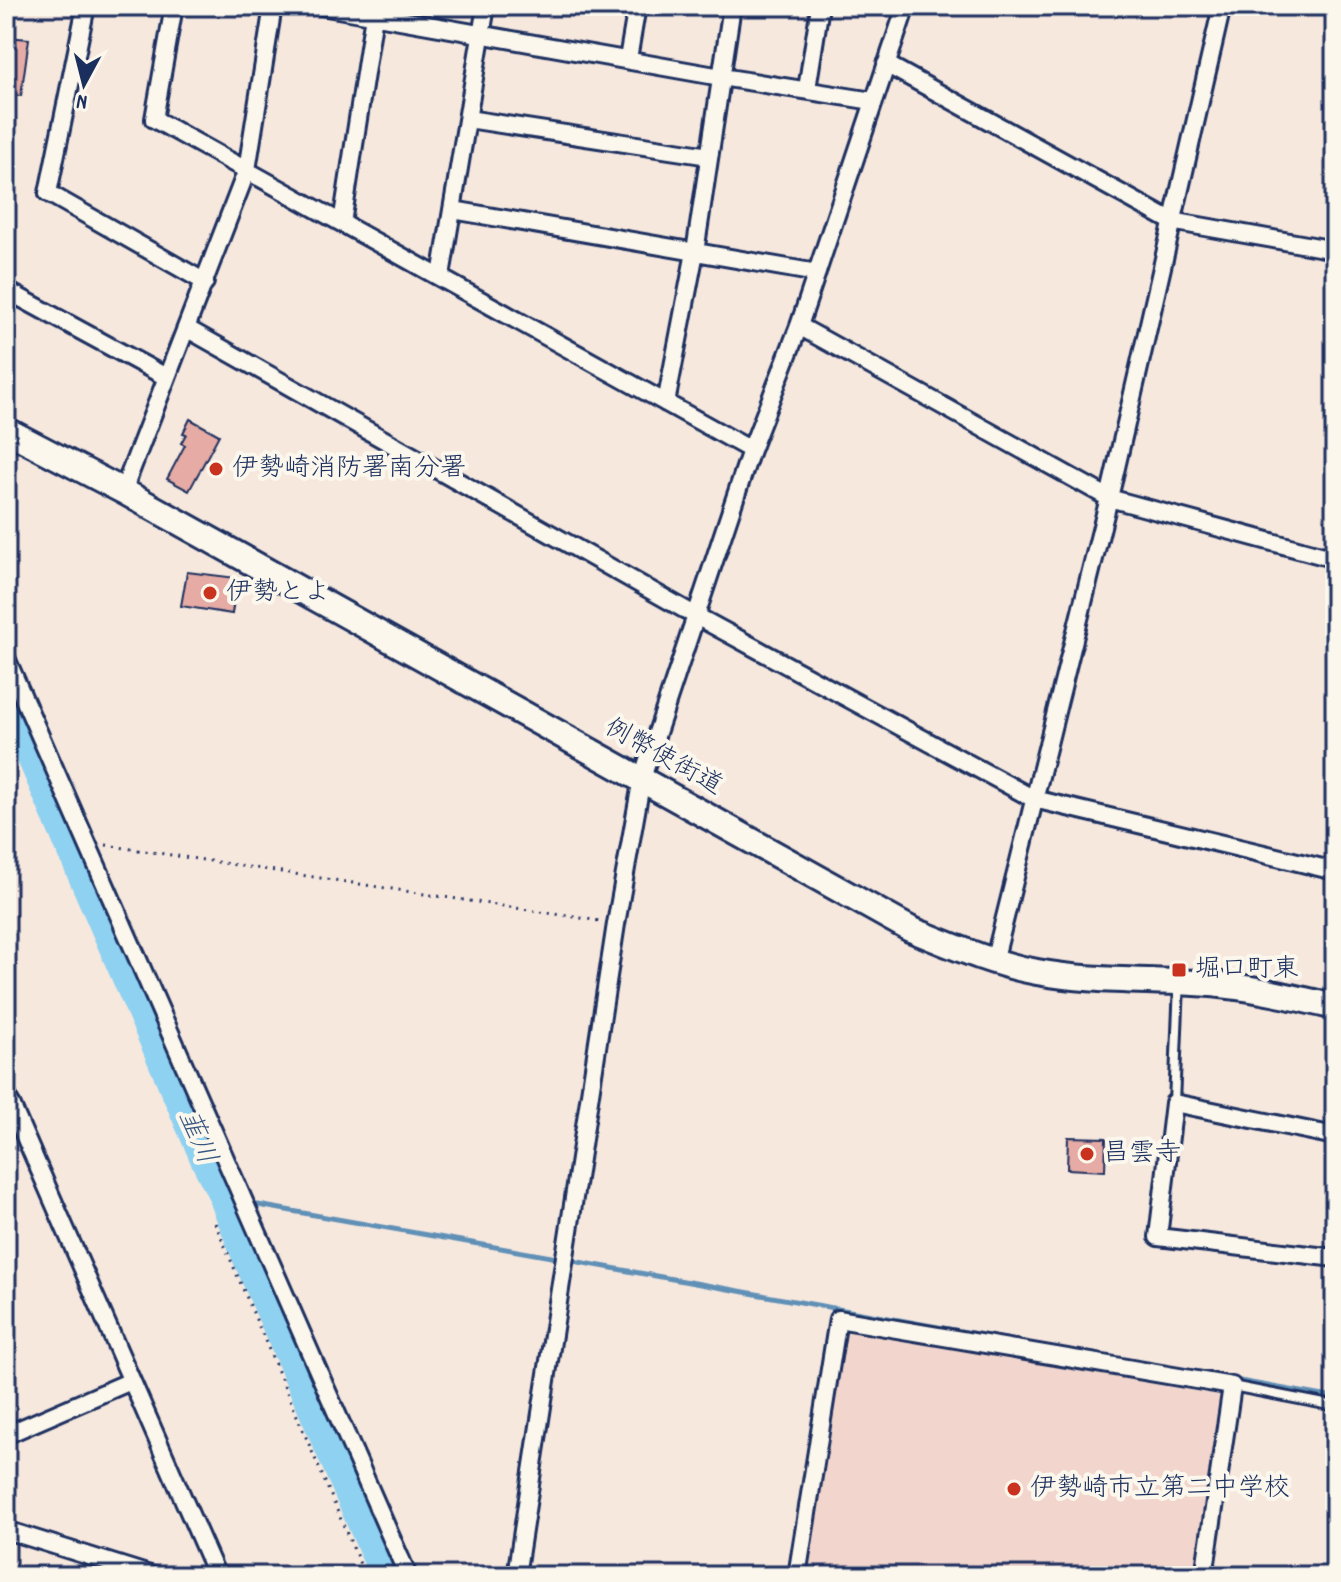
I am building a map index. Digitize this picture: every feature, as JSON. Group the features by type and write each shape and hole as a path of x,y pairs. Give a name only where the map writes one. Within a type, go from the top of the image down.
{"main road":[{"name":"例幣使街道","path":"6,430 123,491 910,929 994,962 1037,972 1258,989 1335,1007"}],"street":[{"path":"86,6 48,193 205,282"},
{"path":"174,6 154,119 751,450"},
{"path":"123,491 247,170 273,6"},
{"path":"321,6 873,101"},
{"path":"441,276 486,6"},
{"path":"628,59 637,6"},
{"path":"666,403 695,252 732,6"},
{"path":"807,89 820,6"},
{"path":"516,1576 616,924 642,778 751,450 799,326 906,6"},
{"path":"994,962 1109,498 1222,6"},
{"path":"342,223 374,15"},
{"path":"886,64 1171,221 1335,250"},
{"path":"468,119 709,156"},
{"path":"453,210 817,273"},
{"path":"6,290 166,377"},
{"path":"799,326 1109,498 1335,559"},
{"path":"186,328 698,617 1034,799 1335,871"},
{"path":"6,658 408,1576"},
{"path":"6,1093 217,1576"},
{"path":"1335,1136 1174,1103 1158,1237 1335,1258"},
{"path":"797,1576 838,1319 1232,1386 1204,1576"},
{"path":"6,1435 131,1381"},
{"path":"6,1530 153,1576"}],"lane":[{"path":"1174,1103 1179,982"},
{"path":"1232,1386 1335,1406"}],"path":[{"path":"86,842 616,924"},
{"path":"215,1223 365,1576"}],"shaded area":[{"name":"伊勢崎市立第二中学校","path":"848,1330 1218,1395 1223,1401 1196,1576 806,1576 842,1333"}],"building":[{"path":"6,37 29,39 21,96 6,94"},
{"path":"190,419 219,435 189,491 167,479 185,445 181,443"},
{"path":"187,572 237,578 232,614 181,606"},
{"name":"昌雲寺","path":"1068,1137 1106,1138 1105,1171 1067,1169"}],"waterway":[{"name":"韮川","path":"6,700 384,1576"},
{"path":"258,1205 557,1258"},
{"path":"228,1209 238,1207"},
{"path":"573,1261 1055,1348"},
{"path":"1234,1380 1335,1398"}],"place":[{"name":"伊勢崎消防署南分署","path":"216,469"},
{"name":"伊勢とよ","path":"210,593"},
{"name":"堀口町東","path":"1179,970"},
{"name":"昌雲寺","path":"1087,1154"},
{"name":"伊勢崎市立第二中学校","path":"1014,1489"}]}
